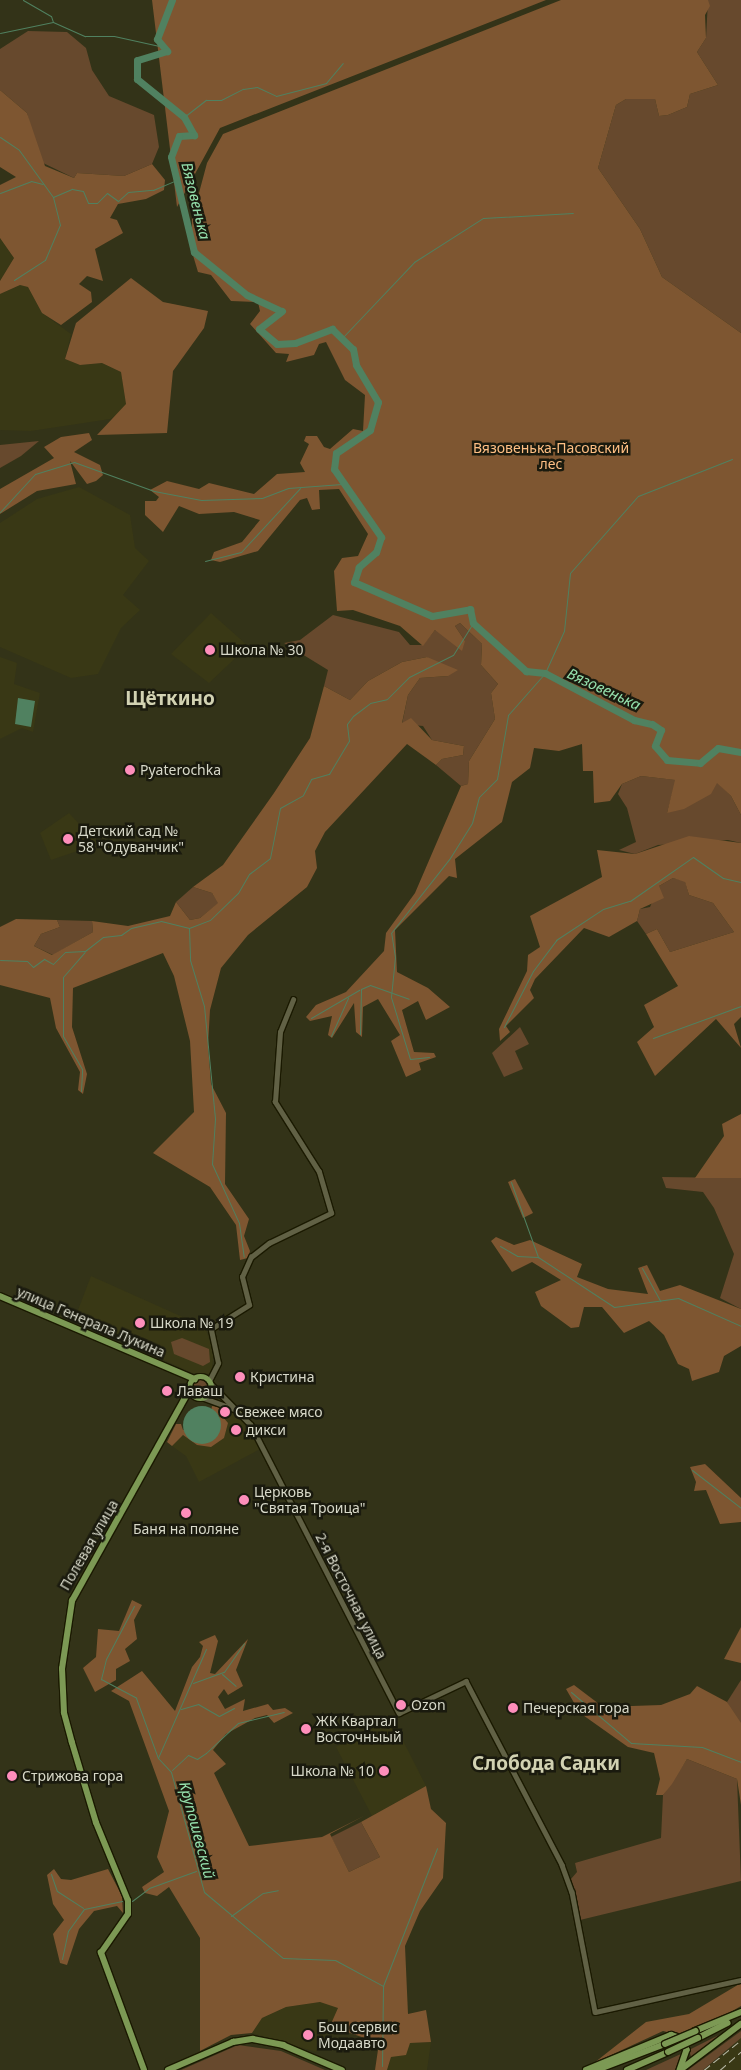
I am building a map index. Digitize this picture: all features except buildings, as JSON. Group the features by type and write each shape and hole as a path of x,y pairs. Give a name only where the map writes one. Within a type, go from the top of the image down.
{"main road":[{"name":"улица Генерала Лукина","path":"0,1296 172,1371 210,1382"},
{"name":"улица Генерала Лукина","path":"172,1371 190,1388 195,1396"},
{"name":"Полевая улица","path":"144,2070 101,1953 128,1914 128,1901 96,1823 64,1713 63,1661 72,1601 195,1379"},
{"path":"183,1401 195,1396 204,1398 210,1382"},
{"path":"627,2070 668,2052 696,2035 741,2013"},
{"path":"679,2070 741,2024"},
{"path":"586,2070 671,2035 684,2041 687,2050 679,2070"},
{"path":"597,2070 665,2044 696,2035"},
{"path":"168,2070 234,2042 253,2039 283,2045 342,2070"}],"street":[{"path":"210,1382 218,1363 211,1328 249,1305 242,1277 245,1267 259,1248 331,1213 318,1172 275,1102 280,1032 293,1000"},
{"name":"2-я Восточная улица","path":"210,1382 240,1411 265,1450 398,1713 466,1681 562,1865 572,1892 595,2012 741,1980"},
{"path":"204,1398 240,1411"}],"shaded area":[{"path":"708,0 741,0 741,333 662,277 640,229 598,168 616,105 626,99 655,99 659,116 668,115 687,107 690,94 718,85 697,52 706,38"},
{"path":"28,31 67,32 86,48 92,70 109,96 154,115 159,147 152,164 124,176 77,173 74,178 39,161 27,113 0,90 0,49"},
{"path":"0,238 14,258 0,281"},
{"path":"20,285 28,287 42,313 71,334 65,359 80,365 102,363 121,372 126,404 122,412 110,419 31,431 0,430 0,294"},
{"path":"39,441 21,456 0,468 0,445"},
{"path":"79,487 130,515 135,548 149,561 123,595 140,610 121,628 98,674 71,678 0,647 0,523 37,499"},
{"name":"Школа № 30","path":"211,613 248,646 209,683 171,654"},
{"path":"333,615 399,632 410,645 423,645 435,630 465,641 455,626 460,623 482,644 481,665 498,684 491,693 495,719 469,761 468,784 461,786 436,765 442,759 463,755 464,746 432,740 423,726 402,724 408,695 420,678 448,676 427,657 402,662 368,681 350,700 324,686 328,670 284,643 300,640"},
{"path":"0,657 17,663 14,684 40,693 33,732 22,728 0,739"},
{"path":"18,698 35,701 31,727 15,724"},
{"path":"641,776 676,780 667,813 717,782 731,796 741,815 741,843 728,840 658,845 635,854 619,850 636,842 627,808 618,794 622,784"},
{"name":"Детский сад № 58 \"Одуванчик\"","path":"69,813 98,844 51,860 40,833"},
{"path":"673,878 685,881 689,895 713,903 734,932 670,952 657,929 646,934 637,921 640,909 650,907 659,886"},
{"path":"193,887 212,893 219,903 200,918 190,920 176,902"},
{"path":"57,920 92,921 93,932 53,955 34,946 41,934 60,927"},
{"path":"520,1027 529,1044 515,1051 523,1069 504,1077 492,1053"},
{"path":"662,1177 741,1178 741,1309 720,1298 734,1254 714,1208 703,1192 666,1188"},
{"name":"Школа № 19","path":"91,1276 205,1327 214,1353 211,1374 192,1373 75,1318"},
{"path":"182,1338 209,1349 210,1362 203,1366 174,1354 171,1342"},
{"path":"197,1380 203,1380 207,1387 203,1394 197,1394 193,1390 193,1384"},
{"path":"202,1406 216,1411 221,1425 216,1439 202,1444 188,1439 183,1425 188,1411"},
{"path":"220,1407 244,1420 260,1449 199,1482 186,1456 172,1446 183,1435 197,1445"},
{"path":"741,1680 741,1723 737,1723 727,1702"},
{"name":"Школа № 10","path":"392,1719 426,1786 372,1816 336,1747"},
{"path":"687,1759 737,1779 741,1881 580,1920 571,1879 577,1872 575,1863 661,1838 663,1795"},
{"path":"361,1822 380,1857 349,1872 331,1837"},
{"path":"320,2002 339,2008 316,2052 252,2033 262,2018 286,2007"},
{"path":"727,2031 692,2060 689,2050"},
{"path":"741,2031 741,2038 703,2070 688,2070"},
{"path":"741,2038 741,2070 703,2070 718,2059"},
{"path":"431,2042 427,2070 387,2070 391,2057 410,2043"},
{"path":"238,2045 281,2051 325,2070 181,2070"},
{"path":"683,2053 675,2070 646,2070"}],"green space":[{"path":"152,0 546,0 220,128 177,207"},
{"name":"Вязовенька-Пасовский лес","path":"561,0 708,0 710,6 705,15 706,38 697,52 718,85 690,94 687,107 668,115 659,116 655,99 626,99 616,105 598,168 640,229 662,277 741,333 741,815 731,796 717,783 711,794 684,809 667,813 675,780 641,776 622,784 610,801 594,803 593,771 583,771 582,744 559,751 534,748 530,768 512,782 502,822 455,859 457,878 449,876 395,930 397,972 428,988 450,1007 426,1020 418,1001 402,1010 414,1052 434,1053 436,1057 419,1063 421,1070 406,1077 391,1041 400,1035 378,999 363,1007 362,1037 356,1032 354,1003 332,1038 328,1035 332,1016 310,1021 306,1017 316,1005 346,992 384,951 386,933 415,893 461,786 468,784 469,761 495,719 491,693 498,684 481,665 482,644 460,623 455,626 465,641 462,651 435,630 423,646 400,626 353,610 337,611 334,571 342,558 358,556 368,534 339,489 319,490 320,509 312,510 307,498 300,500 258,551 220,562 211,560 214,552 242,542 260,520 234,512 199,514 179,506 163,532 145,515 145,501 156,501 159,497 150,490 167,481 199,489 209,483 254,494 277,474 305,472 300,463 309,444 304,441 306,436 317,436 324,447 330,449 353,429 363,431 365,395 345,380 326,342 319,344 314,355 286,362 289,354 276,353 250,324 260,311 258,302 231,301 211,275 198,272 192,252 192,219 207,163 223,134"},
{"path":"0,90 27,113 45,166 74,178 77,173 124,176 152,164 165,180 164,190 146,199 118,204 110,218 117,220 123,233 95,249 103,281 87,276 79,284 91,292 92,302 61,325 42,313 28,287 20,285 0,294 0,281 14,258 0,238 0,185 16,177 0,167"},
{"path":"131,278 163,302 208,311 204,328 173,371 167,433 97,435 126,404 121,372 102,363 80,365 65,359 76,323"},
{"path":"89,433 92,440 74,452 100,465 103,475 96,481 87,484 70,461 76,484 37,491 0,514 0,489 54,458 44,447 61,437"},
{"path":"427,657 458,670 448,676 420,678 408,695 402,723 411,718 432,740 464,746 463,755 442,759 436,765 407,744 325,832 315,851 317,868 307,887 248,935 221,968 210,1010 208,1045 211,1084 226,1113 225,1184 249,1219 244,1236 250,1251 248,1258 240,1260 236,1225 210,1187 153,1153 194,1112 190,1041 174,976 163,953 73,988 72,1027 87,1074 83,1094 78,1090 80,1072 56,1028 50,998 0,985 0,927 16,919 57,920 60,927 41,934 34,946 52,955 93,932 92,921 128,926 170,916 176,902 190,920 200,918 218,903 212,893 193,887 223,865 310,738 324,686 350,700 368,681 402,662"},
{"path":"689,836 741,843 741,1017 734,1024 741,1048 716,1019 655,1076 637,1042 654,1027 644,1005 678,986 646,934 657,929 670,952 734,932 713,903 689,895 685,882 673,878 659,886 664,898 640,909 637,921 609,937 584,928 535,979 530,990 534,998 506,1026 510,1032 500,1041 499,1029 527,971 528,955 540,947 530,916 602,877 597,850 635,854"},
{"path":"741,1114 741,1178 695,1178 724,1136 722,1124"},
{"path":"515,1179 533,1213 523,1218 508,1182"},
{"path":"496,1237 514,1245 530,1240 582,1264 577,1277 608,1289 648,1294 638,1268 647,1265 660,1291 680,1285 741,1309 741,1346 724,1356 719,1372 692,1381 689,1369 678,1364 664,1335 649,1321 624,1333 602,1307 584,1307 579,1327 571,1328 541,1306 535,1292 561,1280 532,1262 512,1272 491,1241"},
{"path":"212,1406 220,1407 218,1411 228,1423 224,1438 211,1447 197,1445 183,1435 172,1446 167,1442 176,1424 181,1424 183,1430 220,1417 211,1411"},
{"path":"705,1464 741,1498 741,1522 720,1524 706,1490 694,1491 696,1482 690,1467"},
{"path":"132,1600 142,1605 134,1620 137,1639 125,1649 130,1661 116,1669 116,1680 95,1692 83,1668 96,1657 98,1629 119,1631"},
{"path":"741,1627 741,1663 724,1659"},
{"path":"215,1635 218,1641 210,1673 215,1674 248,1639 236,1670 243,1686 228,1695 224,1689 218,1697 225,1709 245,1699 243,1711 268,1704 273,1710 285,1708 293,1713 274,1723 267,1715 255,1718 226,1734 213,1750 226,1764 214,1773 249,1846 322,1837 364,1816 330,1834 349,1872 380,1857 361,1822 426,1786 431,1809 446,1823 443,1878 420,1911 405,1946 408,2014 426,2010 431,2042 410,2043 406,2055 391,2057 387,2070 375,2070 379,2043 330,2026 338,2008 320,2002 286,2007 262,2018 252,2033 231,2035 200,2051 200,1938 169,1887 157,1896 145,1893 142,1887 164,1872 157,1857 169,1811 129,1701 111,1691 142,1671 175,1711 192,1667 200,1657 203,1646 199,1642"},
{"path":"574,1685 603,1707 661,1705 690,1694 697,1686 727,1702 741,1723 741,1805 737,1779 687,1759 663,1795 656,1795 660,1779 654,1753 628,1747 580,1713 566,1689"},
{"path":"54,1869 61,1879 71,1880 108,1869 122,1896 123,1913 117,1906 94,1911 79,1929 67,1965 60,1963 53,1934 64,1920 53,1904 47,1875"},
{"path":"741,1983 741,2006 722,2017 679,2035 663,2031 594,2063 646,2022 689,2014"}],"waterway":[{"path":"23,0 51,16 53,22"},
{"name":"Вязовенька","path":"172,0 157,39 167,51 137,60 137,79 184,117 194,135 179,136 171,157 194,252 247,295 282,311 259,329 277,344 295,343 332,329 353,349 356,365 378,402 370,430 336,453 334,469 381,537 376,552 359,567 354,582 432,616 470,609 473,623 526,671 545,673 634,720 652,724 661,730 655,746 667,760 700,763 718,748 741,752"},
{"path":"0,33 53,22 85,36 114,36 164,47"},
{"path":"184,117 206,100 221,100 243,89 257,87 276,96 326,83 343,63"},
{"path":"0,137 19,150 53,197 72,189 83,191 88,203 97,203 107,193 118,201 128,192 153,190 177,180"},
{"path":"0,193 31,181 43,184"},
{"path":"14,280 45,260 60,225 53,197"},
{"path":"342,338 414,262 483,218 573,213"},
{"path":"429,1057 410,1059 398,1020 391,997 395,957 391,933 450,858 472,823 479,797 497,779 508,715 545,673 564,631 570,573 638,496 732,459"},
{"path":"0,512 35,474 74,462 154,491 201,500 262,498 288,488 342,484"},
{"path":"205,561 241,552 300,488"},
{"path":"0,960 27,961 33,967 44,959 53,964 65,952 85,951 103,937 121,935 131,928 161,921 189,928 210,920 238,893 249,874 270,858 280,808 303,795 311,779 329,774 349,741 347,724 353,716 370,703 387,699 409,677 453,655 473,623"},
{"path":"504,1027 533,971 556,940 603,909 630,901 693,857 723,878 741,882"},
{"path":"189,928 190,960 204,1006 215,1119 212,1164 239,1223 244,1257"},
{"path":"81,1091 82,1069 63,1036 63,977 85,952"},
{"path":"360,1034 361,989 370,985 409,999"},
{"path":"311,1018 359,990"},
{"path":"331,1036 348,998"},
{"path":"653,1038 741,1006"},
{"path":"511,1182 538,1257"},
{"path":"500,1246 517,1256 538,1257 614,1307 678,1298 741,1326"},
{"path":"642,1268 660,1301"},
{"path":"692,1470 741,1508"},
{"path":"134,1606 106,1659 101,1679 136,1698 158,1758"},
{"path":"193,1683 224,1672 244,1643"},
{"name":"Крупошевский","path":"206,1649 158,1758 171,1772 204,1892 283,1958 335,1960 383,1986 382,2066"},
{"path":"222,1674 236,1686"},
{"path":"571,1692 631,1743 702,1747 741,1762"},
{"path":"181,1709 198,1704 219,1716 234,1708"},
{"path":"172,1770 188,1755 197,1759 206,1753 238,1723 284,1712"},
{"path":"383,1986 437,1848"},
{"path":"132,1901 149,1888 196,1871"},
{"path":"51,1874 57,1891 83,1908"},
{"path":"231,1916 263,1893 278,1890"},
{"path":"62,1959 68,1931 84,1909 122,1901"}],"railway":[{"path":"704,2070 741,2040"},
{"path":"720,2070 741,2052"}],"place":[{"name":"Школа № 30","path":"210,650"},
{"name":"Pyaterochka","path":"130,770"},
{"name":"Детский сад № 58 \"Одуванчик\"","path":"68,839"},
{"name":"Школа № 19","path":"140,1323"},
{"name":"Кристина","path":"240,1377"},
{"name":"Лаваш","path":"167,1391"},
{"name":"Свежее мясо","path":"225,1412"},
{"name":"дикси","path":"236,1430"},
{"name":"Церковь \"Святая Троица\"","path":"244,1500"},
{"name":"Баня на поляне","path":"186,1513"},
{"name":"Ozon","path":"401,1705"},
{"name":"Печерская гора","path":"513,1708"},
{"name":"ЖК Квартал Восточныый","path":"306,1729"},
{"name":"Школа № 10","path":"384,1771"},
{"name":"Стрижова гора","path":"12,1776"},
{"name":"Бош сервис Модаавто","path":"308,2035"}],"district":[{"name":"Щёткино","path":"170,699"},
{"name":"Слобода Садки","path":"546,1764"}]}
